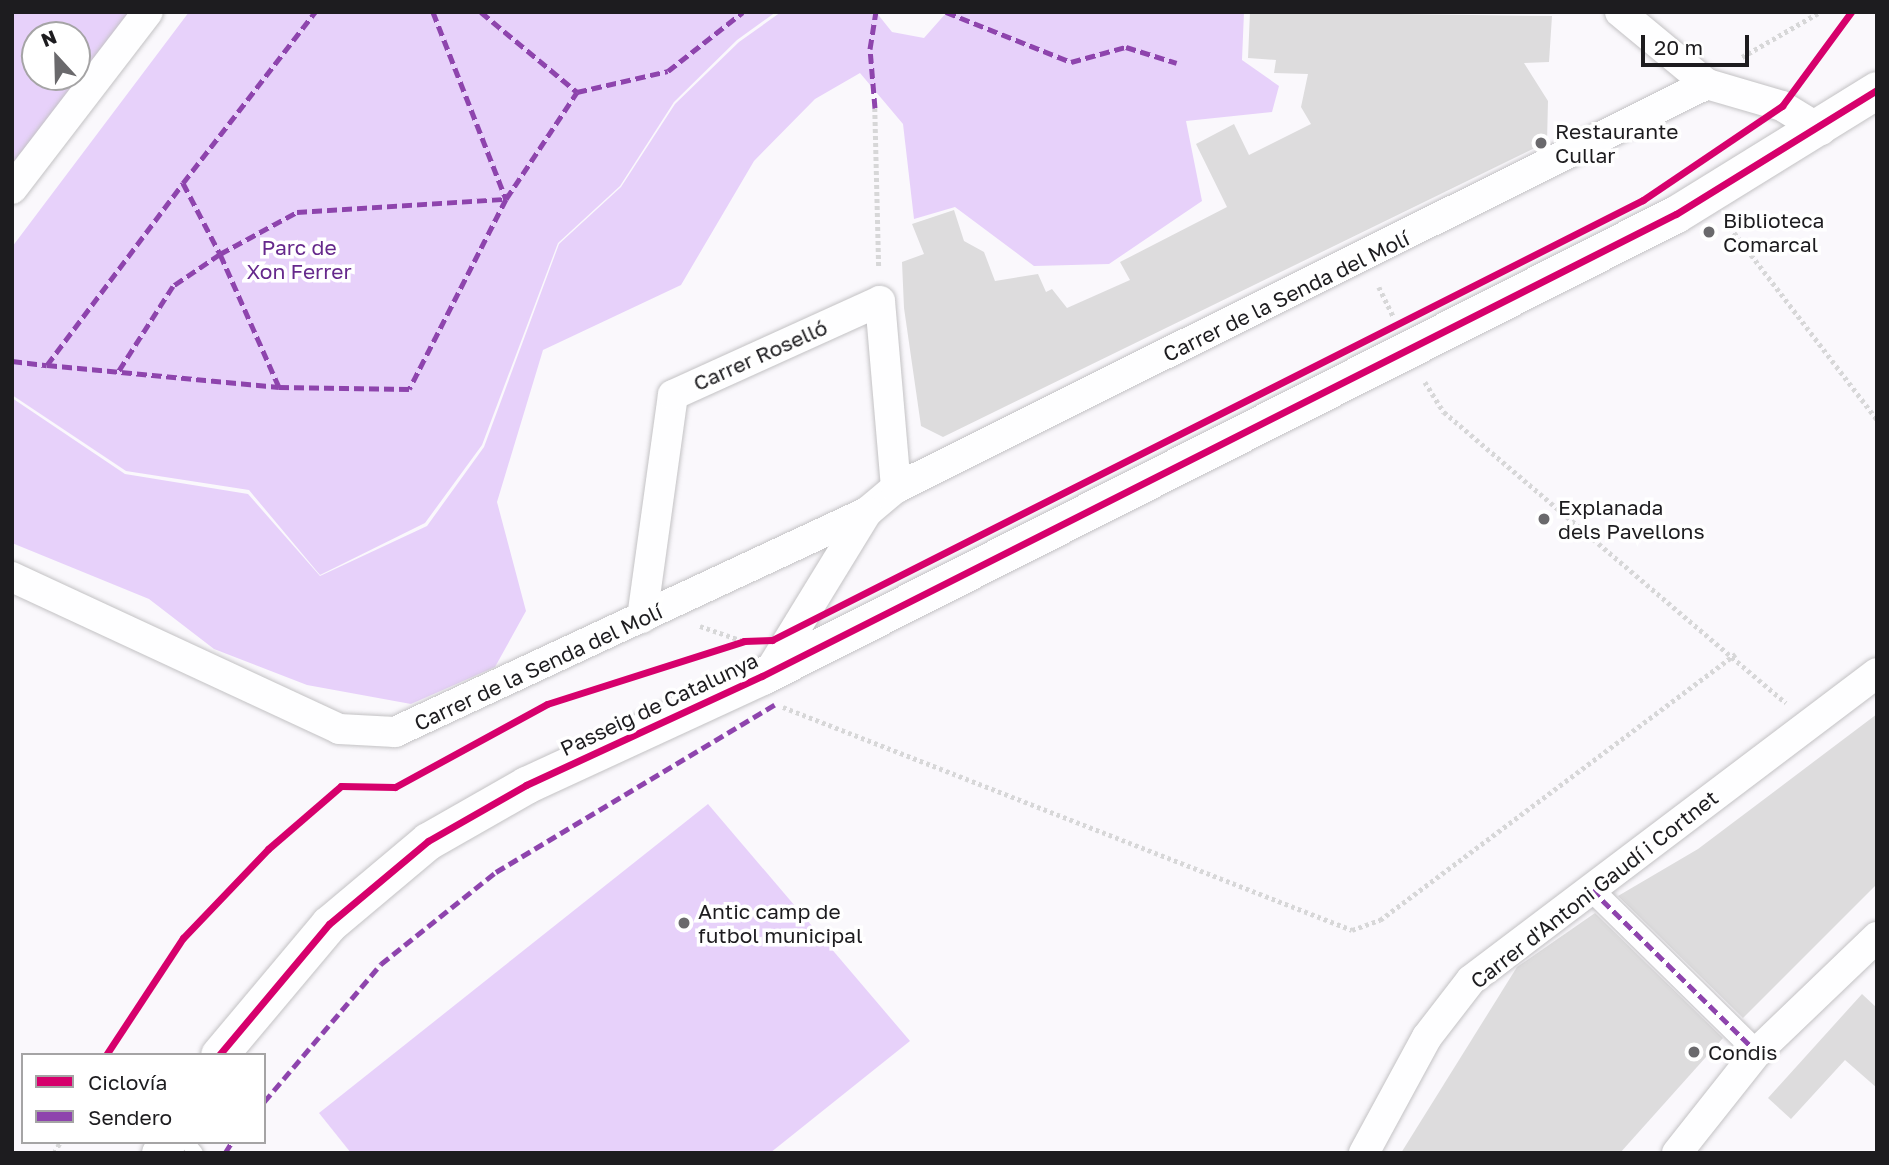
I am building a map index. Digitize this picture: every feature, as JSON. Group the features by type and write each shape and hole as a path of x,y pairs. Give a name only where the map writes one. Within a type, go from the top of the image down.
{"street":[{"path":"12,189 148,12"},
{"path":"1620,12 1707,84 1782,106 1821,130"},
{"name":"Carrer de la Senda del Molí","path":"12,578 339,729 395,732 867,512 896,488 1707,84"},
{"name":"Passeig de Catalunya","path":"221,1053 329,924 428,841 526,785 765,674 1397,327 1675,214 1821,130 1877,90"},
{"path":"880,300 896,488"},
{"name":"Carrer Roselló","path":"642,618 673,395 880,300"},
{"name":"Carrer de la Senda del Molí","path":"765,674 800,626 867,512"},
{"name":"Carrer d'Antoni Gaudí i Cortnet","path":"1364,1153 1427,1037 1471,980 1877,673"},
{"path":"1592,890 1757,1052"},
{"path":"1687,1147 1757,1052 1877,937"}],"path":[{"path":"1735,54 1746,58 1820,12"},
{"path":"875,108 880,300"},
{"path":"1722,229 1734,226 1877,419"},
{"path":"1379,287 1397,327 1444,412 1735,654 1809,724"},
{"path":"686,598 708,634 744,641 772,640 800,626"},
{"path":"744,641 765,674 776,704 1352,930 1380,920 1735,654"},
{"path":"107,1053 183,937 268,849 341,786 395,788 547,704 744,641"}],"green space":[{"path":"12,12 143,12 91,81 91,21 21,21 21,91 84,91 12,186"},
{"name":"Parc de Xon Ferrer","path":"189,12 776,12 737,40 674,102 620,186 558,243 482,445 425,523 320,575 249,490 126,471 12,395 12,247"},
{"path":"781,12 876,12 892,32 924,38 947,12 1244,12 1242,60 1279,86 1272,112 1186,121 1202,201 1109,264 1034,266 955,207 914,219 903,124 860,73 815,99 754,161 681,285 543,350 497,502 526,611 495,667 411,704 307,685 214,649 149,599 12,543 12,398 125,474 248,494 320,576 427,526 484,447 559,244 621,187 675,104 739,42"},
{"name":"Antic camp de futbol municipal","path":"708,804 910,1041 770,1153 351,1153 319,1113"}],"building":[{"path":"1250,12 1552,16 1549,62 1524,63 1548,101 1547,142 943,437 921,426 904,308 902,262 924,254 912,224 954,210 964,241 984,252 995,281 1038,274 1046,292 1052,289 1067,308 1130,280 1120,262 1227,207 1196,144 1234,124 1249,155 1311,124 1301,107 1308,74 1274,73 1276,60 1248,58"},
{"path":"1877,714 1877,884 1743,1018 1618,896 1698,849"},
{"path":"1595,913 1723,1038 1620,1153 1401,1153 1517,967"},
{"path":"1862,994 1877,1008 1877,1088 1845,1060 1791,1119 1768,1098"}],"marked path":[{"path":"183,183 315,12"},
{"path":"433,12 506,199"},
{"path":"481,12 577,92 668,71 743,12"},
{"path":"875,108 870,49 876,12"},
{"path":"946,12 1071,62 1126,47 1177,63"},
{"path":"506,199 577,92"},
{"path":"12,361 47,365 183,183 220,254 173,286 118,372"},
{"path":"506,199 409,389 279,387 220,254 297,212 506,199"},
{"path":"47,365 279,387"},
{"path":"266,1100 381,964 496,872 776,704"},
{"path":"1592,890 1757,1052"},
{"path":"225,1153 231,1144"}],"cycle path":[{"path":"107,1053 183,938 268,849 341,786 395,787 547,704 744,641 772,640 1643,200 1782,106 1851,12"},
{"path":"221,1053 329,924 428,841 526,785 762,676 1676,214 1877,90"}],"place":[{"name":"Restaurante Cullar","path":"1541,143"},
{"name":"Biblioteca Comarcal","path":"1709,232"},
{"name":"Explanada dels Pavellons","path":"1544,519"},
{"name":"Antic camp de futbol municipal","path":"684,923"},
{"name":"Condis","path":"1694,1052"}]}
